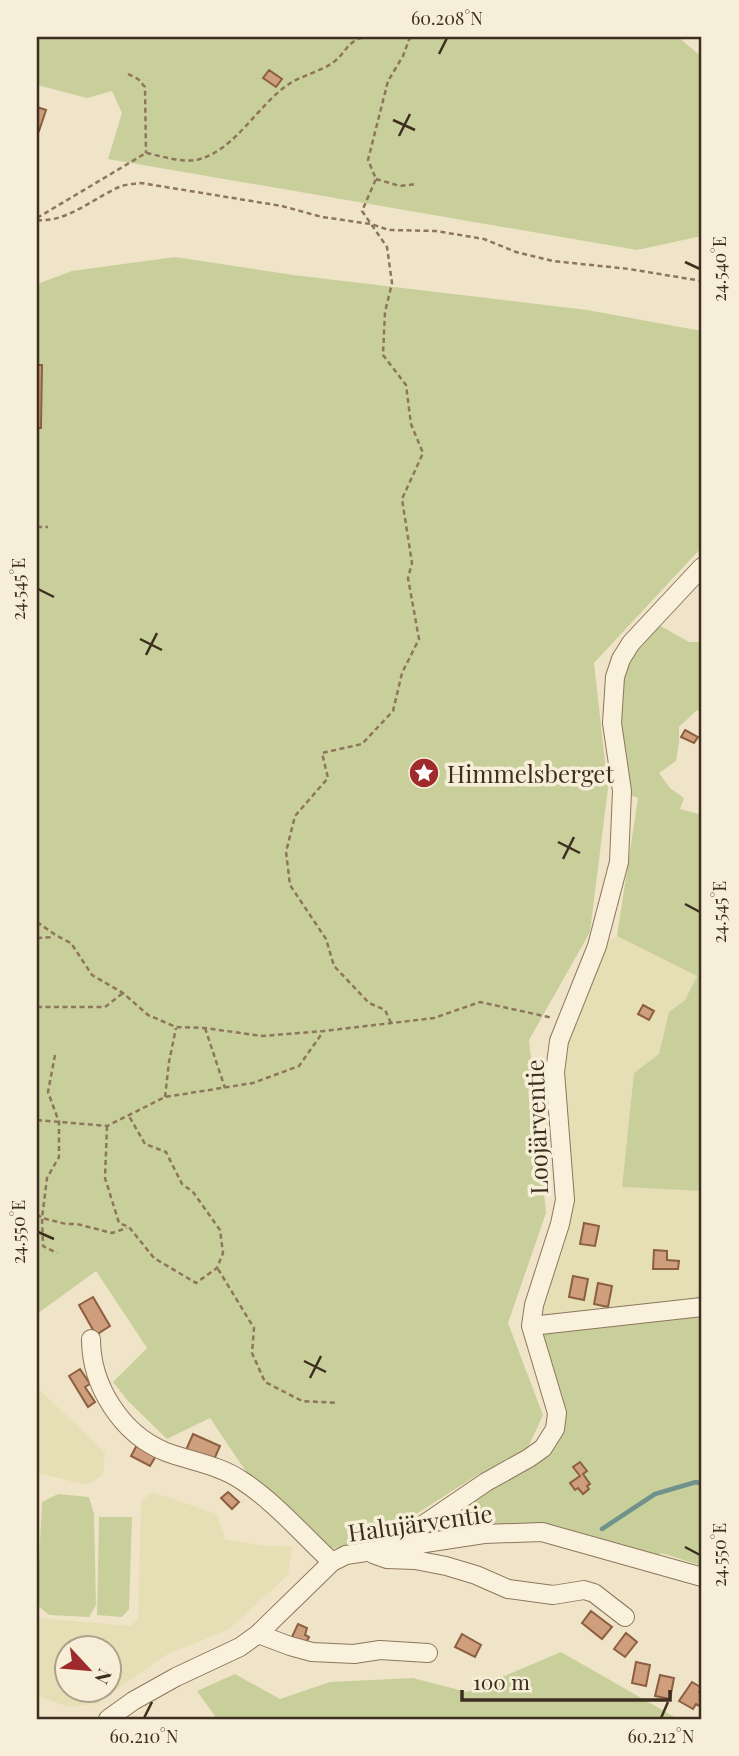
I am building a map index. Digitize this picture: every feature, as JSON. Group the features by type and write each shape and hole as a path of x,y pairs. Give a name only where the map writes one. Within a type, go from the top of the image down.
{"street":[{"name":"Loojärventie","path":"388,1548 486,1482 543,1448 555,1429 558,1413 531,1326 534,1305 560,1224 565,1199 555,1072 559,1041 597,946 619,862 622,791 612,723 615,677 621,659 631,643 702,567"},
{"path":"531,1326 702,1307"},
{"path":"91,1339 91,1355 100,1390 121,1418 147,1443 240,1479 270,1503 332,1562"},
{"name":"Halujärventie","path":"108,1719 133,1701 240,1647 258,1634 332,1562 346,1555 484,1534 542,1532 702,1577"},
{"path":"366,1552 387,1559 415,1560 446,1566 508,1589 553,1595 584,1590 594,1593 625,1618"},
{"path":"258,1634 312,1652 354,1654 380,1650 428,1653"}],"path":[{"path":"37,219 146,152 182,160 198,160 213,153 237,135 286,86 335,60 350,42 363,37"},
{"path":"390,1023 385,1010 369,1003 334,966 326,939 290,885 286,852 295,816 328,778 322,753 362,744 393,711 402,673 419,639 408,578 412,563 402,499 423,453 411,424 406,385 383,355 385,312 392,283 387,247 362,211 376,179 368,160 388,81 403,56 410,37"},
{"path":"128,75 138,79 145,87 146,152"},
{"path":"376,179 400,186 417,184"},
{"path":"37,219 47,221 122,186 141,183 235,197 389,230 436,230 484,239 516,252 553,261 629,269 702,281"},
{"path":"37,527 48,527"},
{"path":"37,922 71,943 92,975 123,993 148,1015 176,1027 262,1036 324,1031 434,1018 480,1002 566,1020"},
{"path":"37,938 57,936"},
{"path":"37,1007 106,1007 123,993"},
{"path":"165,1097 176,1027"},
{"path":"205,1028 225,1088"},
{"path":"37,1120 107,1126 165,1097 253,1083 299,1066 324,1031"},
{"path":"55,1055 48,1092 59,1122 59,1157 47,1178 42,1218 43,1246 57,1254"},
{"path":"107,1126 105,1178 119,1223 129,1227 154,1258 196,1283 217,1268 223,1252 220,1230 192,1192 182,1185 166,1152 145,1144 129,1116"},
{"path":"37,1214 42,1218 112,1233 129,1227"},
{"path":"217,1268 254,1328 253,1353 264,1382 302,1401 338,1403"}],"shaded area":[{"path":"617,936 697,975 685,1000 669,1012 659,1054 634,1073 622,1187 702,1191 702,1291 684,1310 531,1326 560,1224 555,1072 597,946"},
{"path":"37,1387 105,1453 103,1475 87,1485 37,1473"},
{"path":"152,1492 217,1514 225,1539 292,1547 288,1575 228,1630 166,1655 122,1686 122,1634 52,1634 52,1701 38,1696 37,1618 131,1626 138,1619 141,1501"},
{"path":"61,1704 96,1704 69,1707"}],"green space":[{"path":"37,37 678,37 702,57 702,236 637,250 108,159 122,113 112,91 87,98 37,85"},
{"path":"175,257 293,275 587,310 702,331 702,547 594,663 608,788 590,932 529,1040 546,1213 508,1323 543,1415 526,1452 479,1474 375,1540 331,1549 247,1473 210,1418 167,1439 128,1401 113,1382 147,1348 96,1271 37,1314 37,284 72,271"},
{"path":"657,624 689,642 702,642 702,710 696,711 679,727 676,761 659,773 670,788 684,798 680,809 702,815 702,1191 622,1187 634,1073 659,1054 669,1012 685,1000 697,976 617,936 638,798 629,795 620,723 620,682 630,659"},
{"path":"702,1291 702,1566 661,1553 654,1563 542,1532 389,1548 555,1429 531,1326 684,1310"},
{"path":"58,1494 89,1497 94,1514 96,1605 89,1617 49,1615 37,1605 42,1502"},
{"path":"99,1517 132,1517 129,1609 122,1617 97,1615"},
{"path":"561,1652 678,1719 214,1719 215,1716 197,1691 235,1674 280,1699 330,1682 413,1678 467,1692"}],"building":[{"path":"269,70 282,79 276,87 263,78"},
{"path":"37,107 46,110 39,131 37,130"},
{"path":"37,365 42,365 41,428 37,428"},
{"path":"685,730 698,737 694,743 681,737"},
{"path":"643,1005 654,1011 649,1020 638,1014"},
{"path":"584,1223 599,1226 595,1246 580,1244"},
{"path":"654,1250 667,1251 667,1260 679,1261 678,1269 653,1269"},
{"path":"573,1276 588,1279 584,1300 569,1297"},
{"path":"598,1283 612,1286 608,1307 594,1304"},
{"path":"93,1297 110,1326 96,1335 79,1305"},
{"path":"80,1369 90,1384 85,1387 95,1402 88,1407 69,1376"},
{"path":"193,1434 220,1446 213,1462 186,1450"},
{"path":"138,1443 157,1454 150,1466 131,1456"},
{"path":"580,1462 587,1471 583,1474 590,1484 583,1494 578,1488 575,1490 570,1483 580,1476 573,1467"},
{"path":"228,1492 239,1502 232,1509 221,1498"},
{"path":"591,1611 612,1627 602,1639 582,1623"},
{"path":"298,1624 307,1628 305,1635 309,1637 305,1645 291,1639"},
{"path":"626,1633 637,1642 625,1657 614,1649"},
{"path":"462,1634 481,1645 475,1657 455,1647"},
{"path":"636,1662 650,1665 646,1686 632,1683"},
{"path":"660,1675 674,1678 670,1699 655,1696"},
{"path":"692,1682 702,1688 699,1692 702,1694 702,1708 696,1704 693,1709 679,1701"}],"waterway":[{"path":"602,1529 655,1494 696,1482 702,1484"}],"place":[{"name":"Himmelsberget","path":"424,773"}]}
